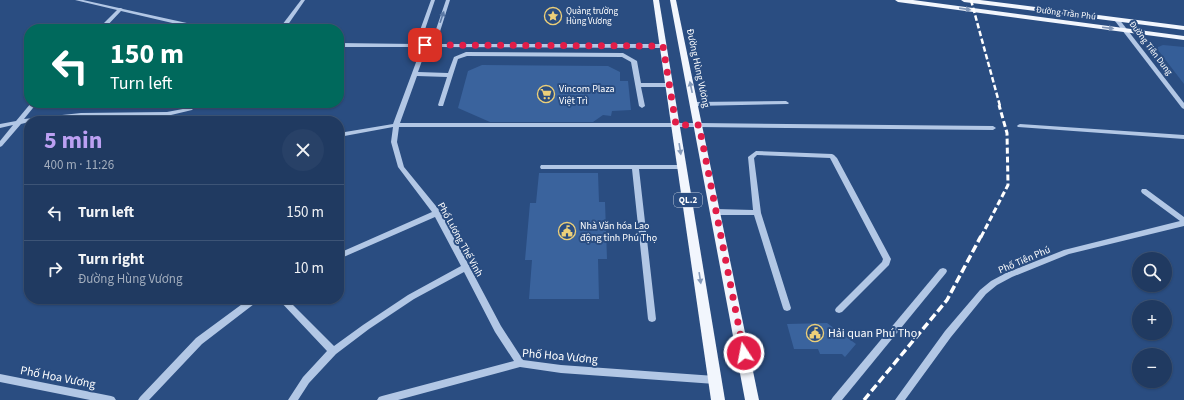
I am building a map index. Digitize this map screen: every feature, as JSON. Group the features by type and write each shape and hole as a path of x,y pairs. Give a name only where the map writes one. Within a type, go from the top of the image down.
{"main road":[{"name":"QL.2","path":"656,0 718,400"},
{"name":"Đường Hùng Vương","path":"673,0 695,104 752,400"},
{"name":"Đường Trần Phú","path":"898,0 1184,38"},
{"name":"Đường Trần Phú","path":"964,0 999,2 1117,20 1184,28"}],"street":[{"path":"76,0 185,24"},
{"path":"286,24 304,0"},
{"path":"421,57 416,45 433,0"},
{"name":"Phố Lương Thế Vinh","path":"448,0 433,45 421,57 396,125 394,142 401,167 437,213 498,329 520,363"},
{"path":"106,24 121,9"},
{"name":"Đường Tiên Dung","path":"1117,20 1184,107"},
{"path":"344,44 663,46"},
{"path":"441,105 456,58 466,54 623,55 634,61 642,106"},
{"path":"415,74 450,74"},
{"path":"638,85 670,85"},
{"path":"695,104 786,103"},
{"path":"0,145 30,108"},
{"path":"171,116 191,108"},
{"path":"74,116 92,114 129,116"},
{"path":"0,126 24,121"},
{"path":"344,134 396,125 699,125 993,128"},
{"path":"1020,126 1184,137"},
{"path":"787,308 756,213 751,157 756,153 828,155 834,158 887,259 886,263 839,310"},
{"path":"543,167 683,167"},
{"path":"635,167 652,319"},
{"path":"1144,191 1184,222"},
{"path":"716,212 756,213"},
{"path":"344,254 437,213"},
{"name":"Phố Tiên Phú","path":"900,400 948,334 983,292 994,283 1009,275 1068,252 1184,222"},
{"path":"293,400 306,380 333,352 366,327 411,298 465,268"},
{"path":"836,400 943,271"},
{"path":"143,400 199,340 248,304"},
{"path":"287,304 333,352"},
{"name":"Phố Hoa Vương","path":"382,400 520,363 561,369 715,380"},
{"name":"Phố Hoa Vương","path":"0,378 111,400"}],"shaded area":[{"path":"1163,45 1184,47 1184,84 1158,50 1158,47"}],"building":[{"name":"Vincom Plaza Việt Trì","path":"482,65 608,66 620,72 620,81 628,81 631,110 612,111 611,116 603,115 593,122 490,122 458,108 468,71"},
{"name":"Nhà Văn hóa Lao động tỉnh Phú Thọ","path":"539,173 598,173 599,202 605,202 607,259 598,259 599,299 529,299 532,260 525,260 530,203 536,203"},
{"name":"Hải quan Phú Thọ","path":"827,323 856,344 845,357 842,354 820,354 818,349 794,349 787,324"}],"railway":[{"path":"971,0 1000,106"},
{"path":"981,237 1008,185 1007,133 999,105"},
{"path":"864,400 947,300 981,236"}],"place":[{"name":"Quảng trường Hùng Vương","path":"553,16"},
{"name":"Vincom Plaza Việt Trì","path":"546,94"},
{"name":"Nhà Văn hóa Lao động tỉnh Phú Thọ","path":"567,231"},
{"name":"Hải quan Phú Thọ","path":"815,333"}],"route":[{"path":"425,45 663,46 676,125 699,125 744,353"}]}
